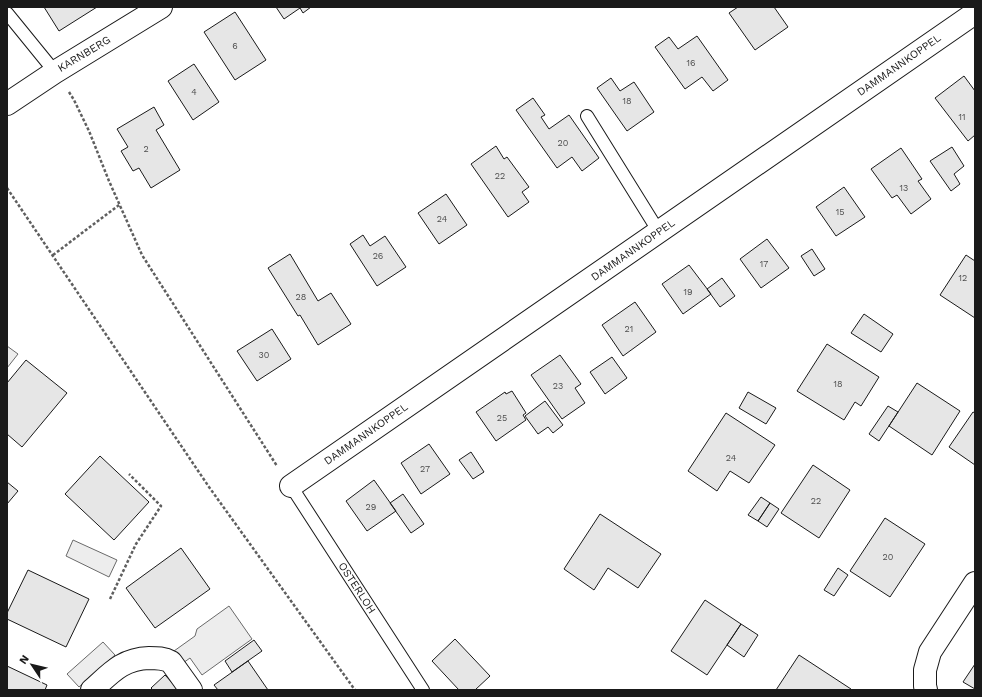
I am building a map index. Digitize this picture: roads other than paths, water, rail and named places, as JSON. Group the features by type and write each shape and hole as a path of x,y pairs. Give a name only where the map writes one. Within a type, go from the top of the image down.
{"street":[{"name":"KARNBERG","path":"7,104 55,72 161,7"},
{"name":"DAMMANNKOPPEL","path":"291,486 975,13"},
{"path":"926,690 925,670 930,652 975,583"},
{"path":"92,690 118,667 127,662 136,659 152,658 166,659 171,662 191,690"}],"lane":[{"path":"7,13 55,72"},
{"path":"587,116 659,232"},
{"name":"OSTERLOH","path":"291,486 423,690"}]}
